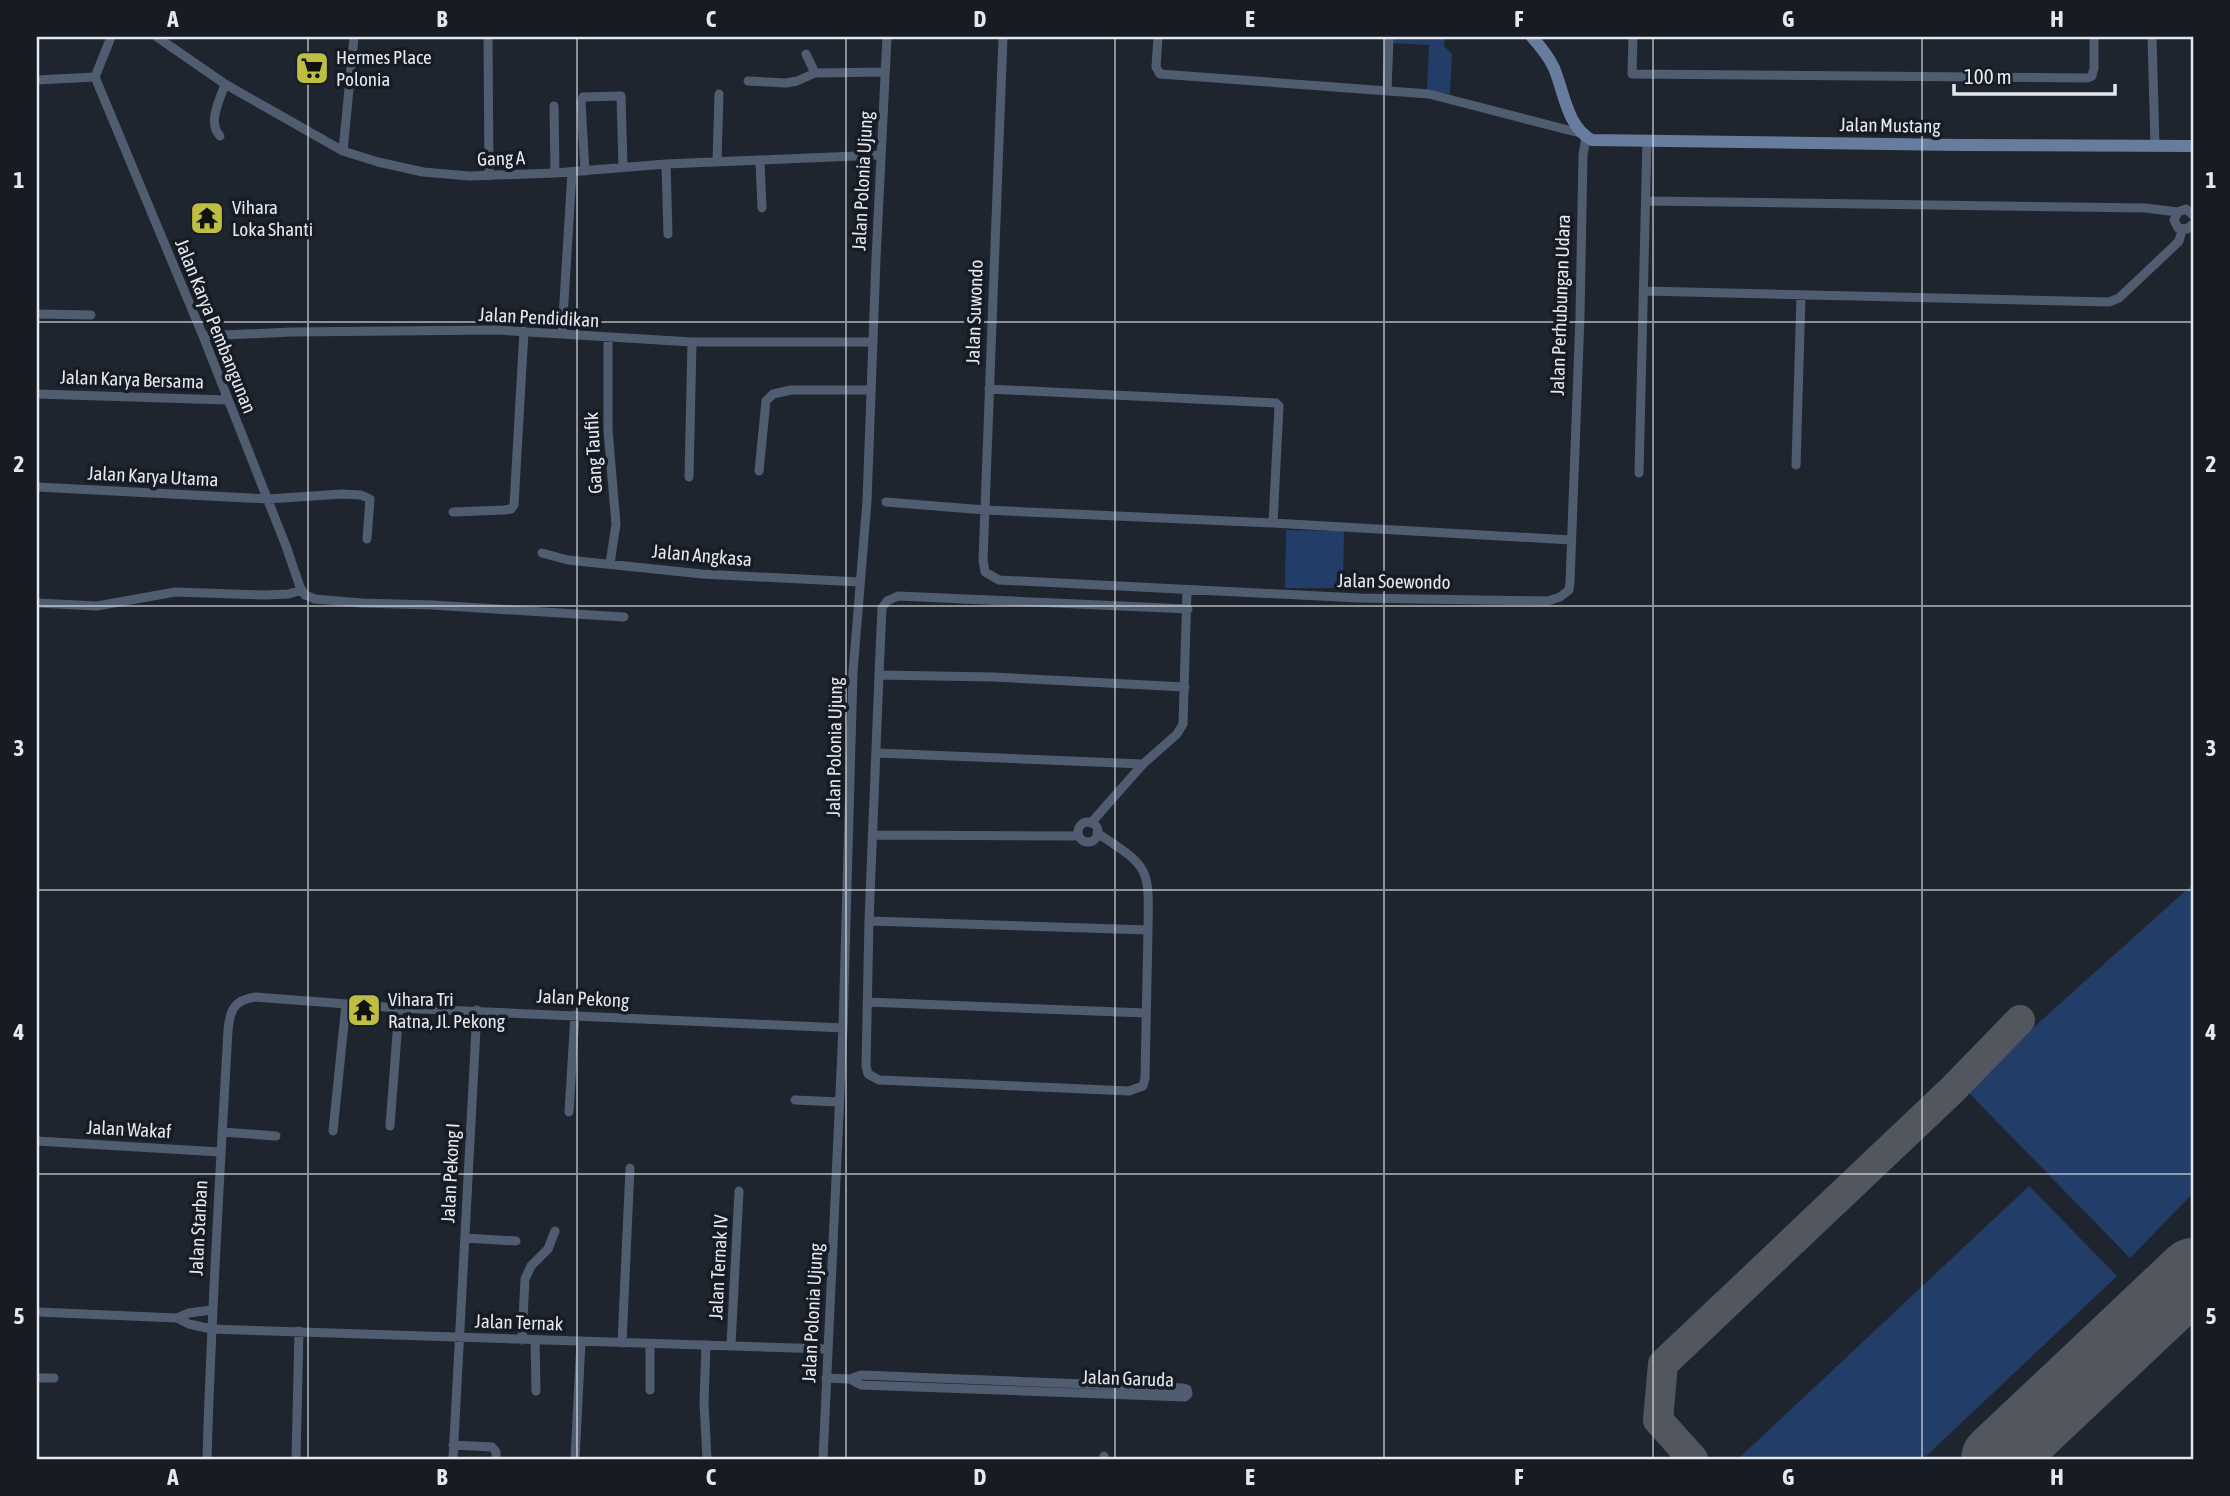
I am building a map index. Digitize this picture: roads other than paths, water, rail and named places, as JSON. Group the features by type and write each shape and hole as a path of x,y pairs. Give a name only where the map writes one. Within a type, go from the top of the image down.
{"main road":[{"name":"Jalan Perhubungan Udara","path":"1532,37 1553,65 1574,124 1583,135"},
{"name":"Jalan Mustang","path":"1583,135 1599,141 2193,146"}],"street":[{"path":"37,80 95,77 111,37"},
{"name":"Gang A","path":"157,37 225,84 343,151 402,169 447,175 489,176 585,172 623,166 880,155"},
{"path":"343,151 354,37"},
{"path":"488,37 489,176"},
{"name":"Jalan Polonia Ujung","path":"823,1459 843,1028 853,672 867,501 887,37"},
{"name":"Jalan Suwondo","path":"999,580 988,576 983,567 1003,37"},
{"path":"1158,37 1156,67 1160,74 1429,94 1583,135"},
{"path":"1387,90 1389,37"},
{"path":"1633,37 1632,74 2088,78 2092,76 2094,68 2094,37"},
{"path":"2152,37 2155,146"},
{"path":"806,54 815,73"},
{"path":"748,81 792,82 815,73 885,72"},
{"name":"Jalan Karya Pembangunan","path":"95,77 203,336 301,590"},
{"path":"220,136 213,121 225,84"},
{"path":"717,161 719,94"},
{"path":"585,172 580,103 583,97 621,96 623,166"},
{"path":"554,106 555,173"},
{"name":"Jalan Perhubungan Udara","path":"1569,590 1580,316 1583,135"},
{"path":"1639,473 1647,140"},
{"path":"760,161 762,208"},
{"path":"666,164 668,234"},
{"path":"562,334 572,172"},
{"path":"1647,201 2145,208 2178,212 2186,209 2193,215"},
{"path":"2178,212 2174,220 2182,230"},
{"path":"2182,230 2193,224"},
{"path":"1644,291 2109,302 2119,298 2175,246 2182,230"},
{"path":"1796,465 1801,296"},
{"path":"37,314 91,315"},
{"name":"Jalan Pendidikan","path":"203,336 371,330 524,331 692,342 873,342"},
{"path":"453,512 508,510 514,505 524,331"},
{"name":"Gang Taufik","path":"608,338 608,430 616,524 610,564"},
{"path":"689,477 692,342"},
{"path":"989,389 1276,403 1279,406 1273,523"},
{"path":"759,471 764,412 766,401 772,394 792,390 871,390"},
{"name":"Jalan Karya Bersama","path":"37,394 227,400"},
{"name":"Jalan Karya Utama","path":"37,488 268,499"},
{"path":"268,499 342,494 368,497 371,504 368,539"},
{"path":"886,502 985,510 1571,540"},
{"name":"Jalan Angkasa","path":"542,553 568,560 702,574 860,582"},
{"name":"Jalan Soewondo","path":"999,580 1359,598 1548,601 1569,590"},
{"path":"37,603 97,606 175,592 265,595 289,594 301,590 307,597 315,599 624,617"},
{"path":"1091,823 1143,764 1181,729 1185,687 1187,590"},
{"path":"1097,834 1121,849 1145,872 1148,885 1144,1083 1129,1091 875,1079 866,1070 867,1002 882,608 887,601 898,596 1188,609"},
{"path":"878,675 993,677 1185,687"},
{"path":"877,753 1143,764"},
{"path":"1086,822 1091,823 1096,827 1097,834 1093,841 1081,840 1079,828 1086,822"},
{"path":"872,835 1079,836"},
{"path":"869,921 1148,930"},
{"name":"Jalan Pekong","path":"238,1002 255,998 400,1008 843,1028"},
{"name":"Jalan Starban","path":"207,1459 211,1310 228,1030 230,1011 238,1002"},
{"path":"867,1002 1145,1013"},
{"path":"333,1131 346,1004"},
{"path":"390,1126 400,1008"},
{"name":"Jalan Pekong I","path":"453,1459 477,1010"},
{"path":"569,1112 575,1015"},
{"path":"795,1100 839,1102"},
{"path":"222,1132 276,1136"},
{"name":"Jalan Wakaf","path":"37,1141 220,1152"},
{"path":"622,1343 630,1168"},
{"name":"Jalan Ternak IV","path":"731,1345 739,1191"},
{"path":"522,1340 525,1279 531,1266 548,1249 555,1231"},
{"path":"465,1238 516,1241"},
{"path":"37,1311 177,1318 189,1312 211,1310"},
{"name":"Jalan Ternak","path":"177,1318 211,1329 827,1349"},
{"path":"296,1459 299,1331"},
{"path":"536,1340 536,1391"},
{"path":"575,1459 581,1341"},
{"path":"650,1344 650,1390"},
{"path":"706,1345 706,1459"},
{"path":"37,1378 54,1378"},
{"name":"Jalan Garuda","path":"826,1378 1104,1390 1186,1397 1188,1392 1183,1388 1104,1390"},
{"path":"453,1445 492,1447 496,1452 496,1459"}],"place":[{"name":"Hermes Place Polonia","path":"312,68"},
{"name":"Vihara Loka Shanti","path":"207,218"},
{"name":"Vihara Tri Ratna, Jl. Pekong","path":"364,1010"}]}
